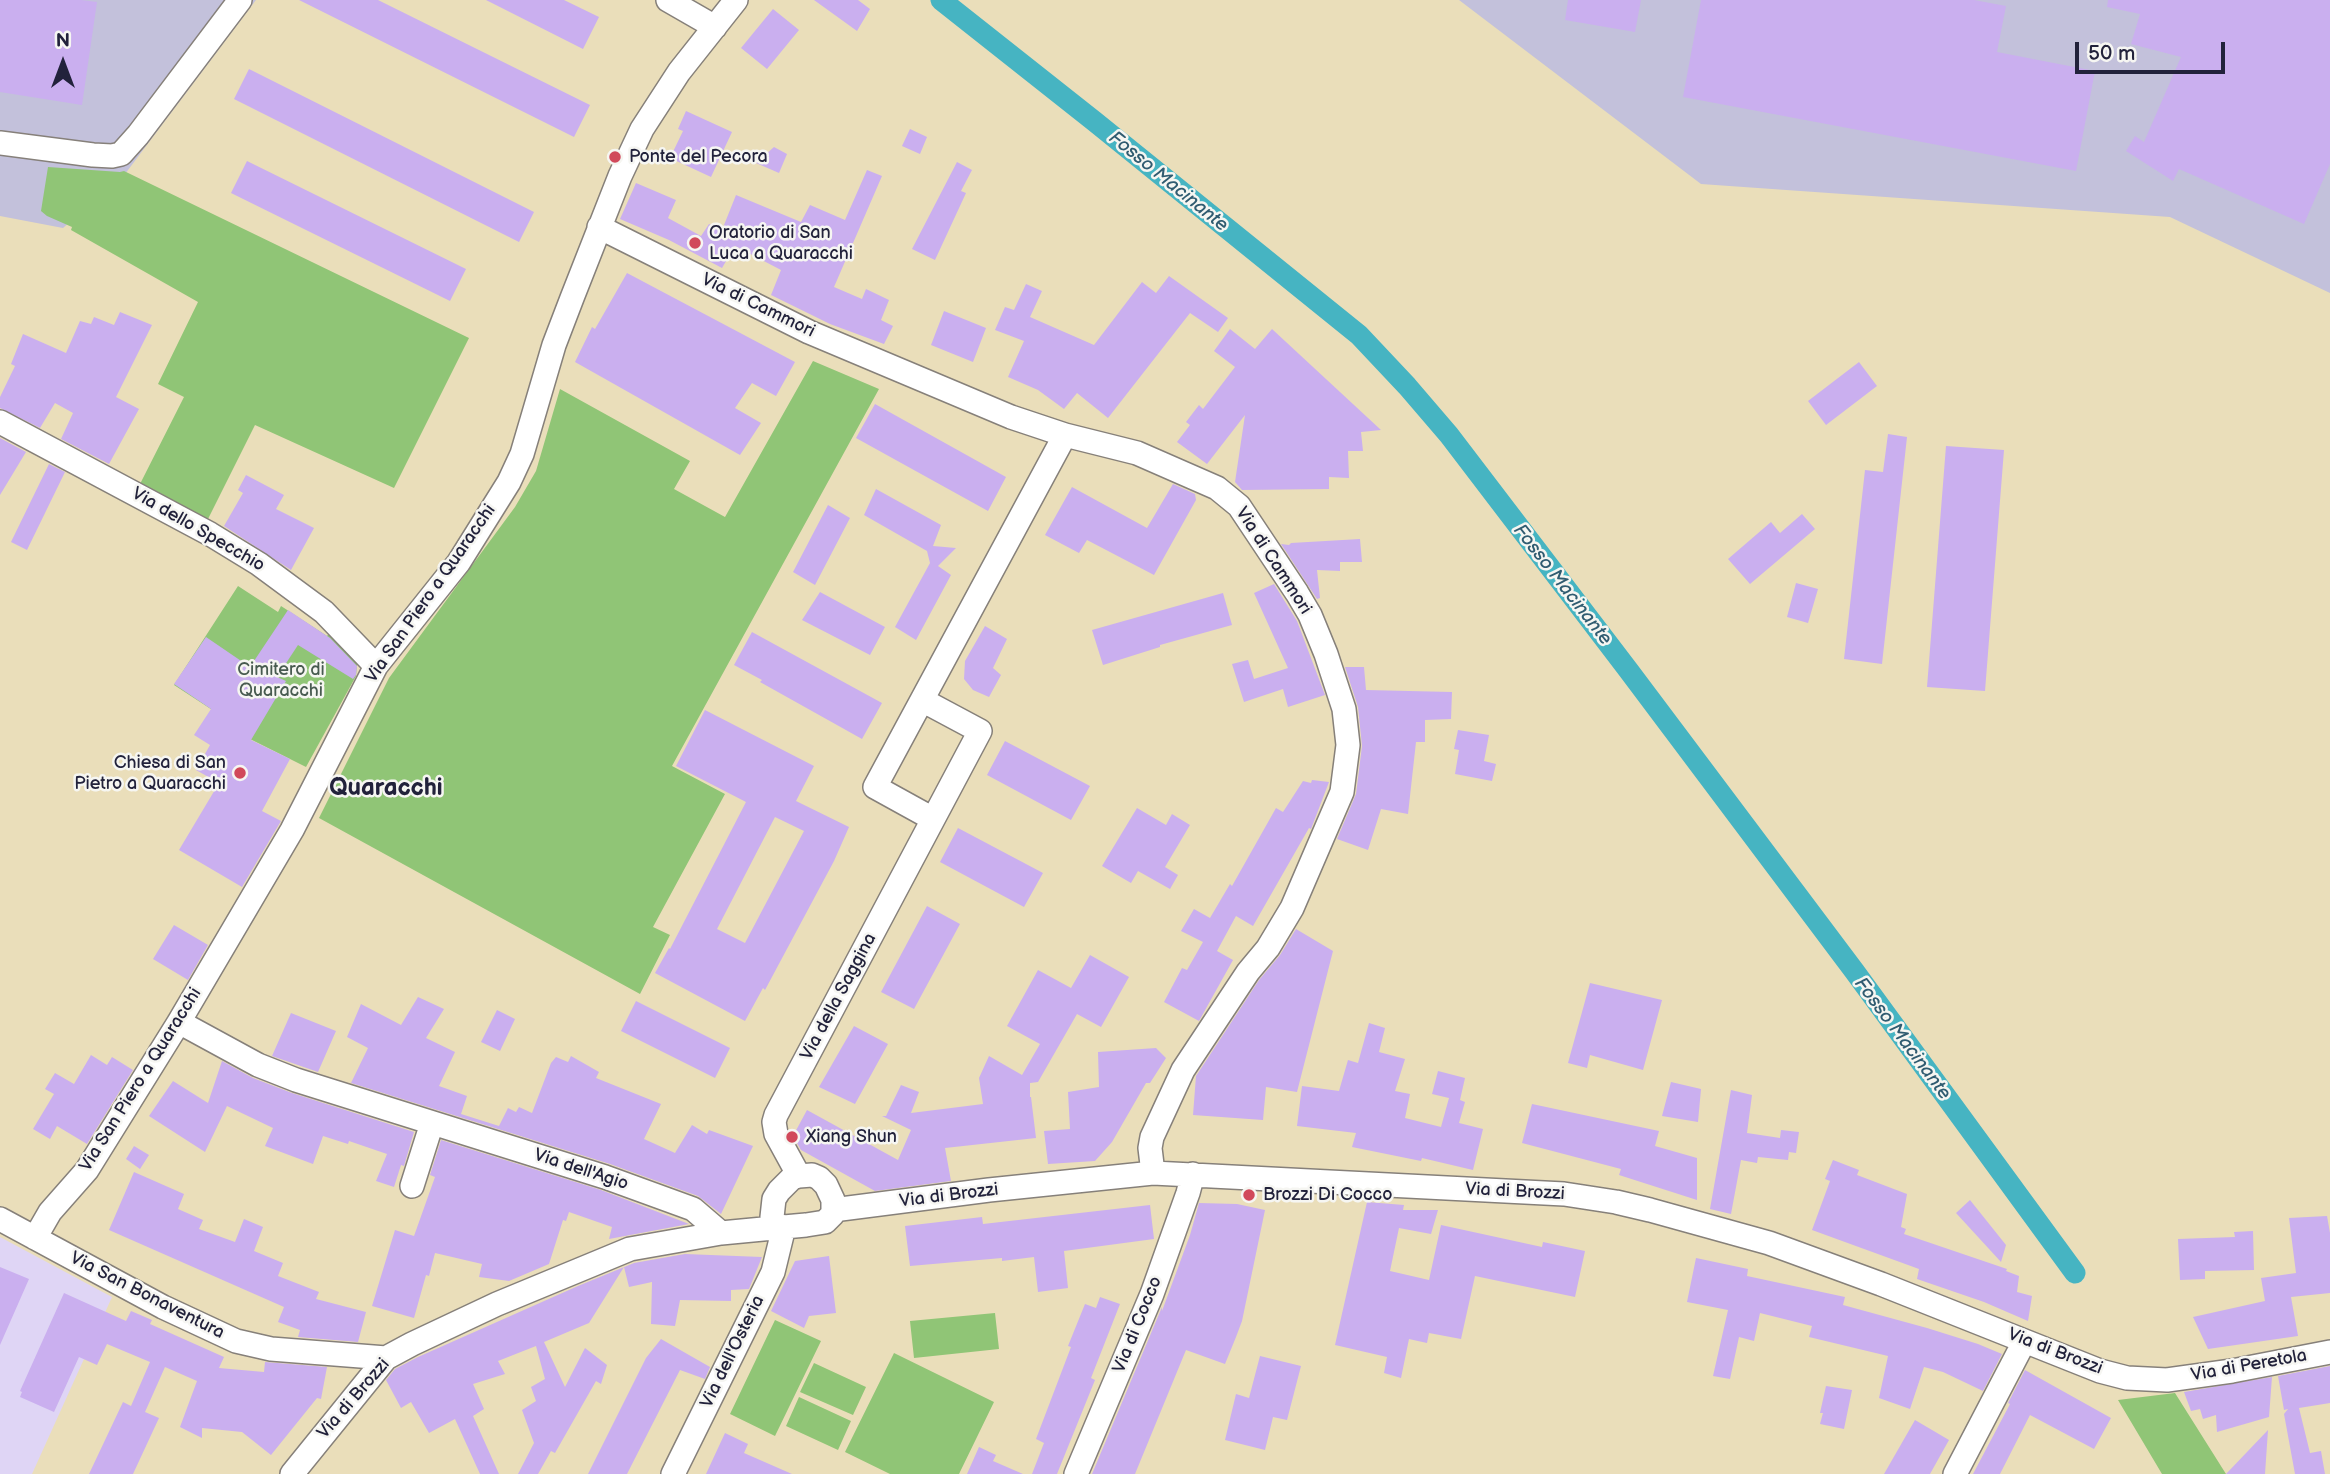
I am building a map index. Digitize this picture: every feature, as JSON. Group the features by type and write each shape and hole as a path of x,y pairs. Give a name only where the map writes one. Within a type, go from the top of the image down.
{"street":[{"path":"0,143 112,156 121,154 240,0"},
{"path":"668,0 715,27"},
{"name":"Via San Piero a Quaracchi","path":"35,1238 50,1212 87,1170 179,1022 292,830 376,666 459,562 512,476 522,454 555,345 599,227 642,129 679,72 736,0"},
{"name":"Via di Cammori","path":"599,227 808,332 1011,417 1065,435 1138,453 1217,488 1239,506 1310,615 1338,687 1346,720 1348,745 1342,792 1309,871 1281,928 1183,1070 1152,1137 1150,1148 1153,1173"},
{"name":"Via dello Specchio","path":"0,422 210,534 259,564 324,612 376,666"},
{"path":"933,819 876,787 1065,435"},
{"name":"Via della Saggina","path":"799,1176 776,1134 776,1115 980,731 922,699"},
{"name":"Via dell'Agio","path":"179,1022 275,1072 606,1177 693,1209 721,1233"},
{"path":"412,1186 432,1123"},
{"name":"Via di Brozzi","path":"292,1474 386,1358 497,1304 630,1249 721,1233 821,1223 829,1219 833,1210 1153,1173 1564,1194 1616,1202 1784,1248 2114,1375 2167,1380"},
{"name":"Via di Cocco","path":"1076,1474 1153,1294 1193,1174"},
{"path":"784,1227 773,1222 774,1199 785,1184 799,1176 812,1175 826,1185 833,1200 833,1210"},
{"name":"Via San Bonaventura","path":"0,1219 163,1307 236,1340 271,1349 386,1358"},
{"name":"Via dell'Osteria","path":"674,1474 773,1272 784,1227"},
{"path":"1955,1474 2024,1342"},
{"name":"Via di Peretola","path":"2167,1380 2232,1371 2330,1352"}],"shaded area":[{"path":"0,0 256,0 125,174 63,228 0,216"},
{"path":"1459,0 2330,0 2330,293 2170,217 1701,184"},
{"path":"0,1237 112,1297 32,1474 0,1474"}],"green space":[{"path":"48,167 124,171 469,338 394,488 255,425 208,519 140,484 184,397 158,384 198,302 41,211"},
{"path":"813,361 879,389 672,766 725,794 653,927 670,935 640,994 319,818 389,678 515,507 536,471 560,389 690,461 674,489 725,517"},
{"name":"Cimitero di Quaracchi","path":"238,586 278,612 281,606 327,636 330,632 354,655 357,664 356,676 306,767 248,738 243,730 174,685"},
{"path":"995,1313 999,1349 914,1358 910,1321"},
{"path":"775,1320 821,1341 775,1436 730,1414"},
{"path":"894,1353 994,1402 959,1474 890,1474 845,1452"},
{"path":"814,1363 866,1387 853,1415 800,1392"},
{"path":"2175,1393 2226,1474 2162,1474 2118,1400"},
{"path":"799,1397 851,1421 838,1450 786,1426"}],"building":[{"path":"0,0 97,2 82,105 0,92"},
{"path":"299,0 378,0 590,105 574,137"},
{"path":"486,0 564,0 599,17 583,49"},
{"path":"814,0 858,0 870,9 857,31"},
{"path":"1568,0 1641,0 1635,32 1565,20"},
{"path":"1701,0 1974,0 2006,6 1997,52 2095,71 2076,171 1683,97"},
{"path":"2108,0 2330,0 2330,164 2304,224 2179,169 2173,181 2126,151 2135,136 2144,142 2181,57 2131,44 2140,14 2107,7"},
{"path":"773,9 799,30 767,69 741,48"},
{"path":"249,69 534,212 519,242 234,99"},
{"path":"686,111 732,132 711,177 670,158 683,131 678,129"},
{"path":"910,129 927,137 920,154 902,146"},
{"path":"774,147 787,154 779,173 756,163"},
{"path":"247,161 466,269 450,301 231,193"},
{"path":"957,162 972,170 961,191 966,193 935,260 912,249"},
{"path":"867,170 882,176 834,287 862,299 866,289 889,300 881,320 893,326 884,344 830,324 771,295 781,270 735,246 722,268 669,240 620,219 636,183 676,200 668,218 701,236 709,224 722,230 736,195 801,222 810,205 845,220"},
{"path":"627,273 795,362 776,396 752,383 735,408 761,423 740,455 575,362 592,327 595,329"},
{"path":"1169,276 1228,318 1218,332 1190,313 1108,418 1077,393 1064,409 1038,390 1008,377 1024,341 995,330 1005,307 1014,310 1026,284 1042,291 1030,317 1094,345 1142,282 1156,293"},
{"path":"944,311 986,328 973,362 931,345"},
{"path":"120,312 152,325 116,397 139,409 109,464 61,439 73,413 55,403 40,428 0,408 0,397 15,366 11,364 23,334 66,353 80,321 91,324 94,317 114,325"},
{"path":"1230,329 1255,349 1272,329 1381,430 1361,432 1363,451 1348,451 1349,478 1329,477 1329,489 1242,490 1235,482 1245,415 1207,464 1177,442 1190,425 1186,422 1199,405 1203,409 1235,367 1214,351"},
{"path":"1859,362 1877,386 1826,425 1808,401"},
{"path":"875,404 1006,477 988,511 856,438"},
{"path":"1888,434 1907,437 1882,664 1844,659 1865,470 1883,472"},
{"path":"0,438 26,452 0,495"},
{"path":"1946,446 2004,450 1985,691 1927,687"},
{"path":"49,464 65,472 27,550 11,542"},
{"path":"246,475 284,495 276,509 314,528 291,570 224,526 243,493 238,490"},
{"path":"1173,484 1195,494 1196,500 1154,575 1087,540 1079,553 1045,535 1072,487 1147,528"},
{"path":"876,489 941,525 933,546 956,548 938,566 951,575 916,640 895,627 930,563 927,551 864,515"},
{"path":"828,505 850,518 815,585 793,572"},
{"path":"1802,514 1815,529 1750,584 1728,559 1771,522 1780,533"},
{"path":"1360,539 1362,562 1340,562 1340,571 1317,570 1320,598 1317,599 1281,544 1289,545"},
{"path":"1796,583 1818,589 1808,623 1787,617"},
{"path":"1274,584 1297,621 1325,695 1288,707 1283,689 1244,702 1232,664 1248,660 1254,679 1288,668 1254,593"},
{"path":"820,592 885,627 870,655 802,620"},
{"path":"1223,593 1232,625 1160,645 1103,665 1092,630"},
{"path":"288,610 330,638 357,666 356,675 353,679 298,645 277,677 286,681 251,740 290,759 262,811 281,821 242,887 179,850 219,783 196,770 210,745 194,735 211,709 174,684 206,637 250,667"},
{"path":"985,626 1007,639 993,668 1001,675 989,697 973,690 964,679 965,661"},
{"path":"752,632 882,703 862,739 734,665"},
{"path":"1345,667 1364,667 1366,690 1452,692 1451,719 1425,720 1425,742 1416,742 1408,814 1381,809 1368,850 1337,839 1356,794 1362,746 1358,707"},
{"path":"705,710 814,766 796,801 849,827 834,861 765,990 763,988 745,1021 655,973 746,802 676,766","holes":["775,817 804,831 745,943 717,929"]},
{"path":"1458,730 1489,735 1484,761 1496,764 1492,781 1455,774 1459,750 1454,749"},
{"path":"1005,741 1090,786 1071,820 987,775"},
{"path":"1312,780 1329,782 1311,829 1309,828 1253,926 1236,916 1217,951 1233,960 1199,1021 1164,1002 1182,968 1187,970 1203,942 1181,931 1194,909 1210,918 1230,884 1232,886 1276,808 1283,812 1303,781 1311,783"},
{"path":"1137,808 1166,825 1172,814 1190,825 1165,867 1178,875 1170,889 1138,871 1131,883 1102,866"},
{"path":"958,828 1043,873 1024,907 940,862"},
{"path":"927,906 960,924 914,1009 881,992"},
{"path":"174,925 208,945 188,980 153,959"},
{"path":"1296,929 1333,951 1297,1092 1266,1087 1263,1120 1193,1115 1196,1076"},
{"path":"1090,955 1129,977 1101,1027 1077,1014 1038,1082 1030,1083 1036,1138 945,1148 951,1181 875,1191 801,1150 793,1136 807,1110 898,1160 911,1130 882,1116 886,1116 901,1085 919,1092 911,1113 983,1104 979,1078 989,1056 1022,1075 1040,1044 1007,1026 1038,970 1071,988"},
{"path":"1590,983 1662,1000 1643,1070 1590,1055 1587,1068 1568,1063"},
{"path":"418,997 444,1009 426,1038 455,1052 439,1086 467,1096 461,1114 499,1126 508,1108 516,1112 519,1107 532,1113 551,1063 556,1057 568,1062 571,1056 599,1072 596,1078 661,1104 644,1139 675,1153 692,1125 707,1134 709,1130 753,1146 721,1214 698,1196 610,1164 351,1083 368,1048 347,1037 361,1004 401,1025"},
{"path":"636,1001 730,1048 715,1078 621,1031"},
{"path":"497,1010 515,1019 500,1051 481,1042"},
{"path":"291,1013 336,1031 318,1072 272,1056"},
{"path":"1369,1023 1385,1028 1379,1052 1405,1059 1395,1091 1410,1094 1405,1118 1441,1127 1449,1098 1432,1094 1438,1071 1465,1078 1460,1100 1465,1102 1459,1123 1483,1129 1473,1170 1422,1158 1421,1161 1352,1147 1356,1133 1297,1126 1302,1086 1339,1091 1348,1060 1358,1063"},
{"path":"854,1026 888,1044 855,1104 819,1087"},
{"path":"1156,1048 1166,1058 1150,1083 1146,1083 1112,1142 1095,1161 1048,1164 1044,1131 1070,1129 1068,1092 1099,1087 1098,1052"},
{"path":"91,1055 107,1065 112,1057 133,1070 87,1144 57,1126 50,1139 33,1129 54,1094 45,1089 55,1073 74,1084"},
{"path":"222,1061 253,1078 292,1093 414,1132 404,1166 401,1165 394,1187 376,1181 387,1154 349,1141 348,1144 323,1136 313,1164 265,1146 273,1128 227,1106 205,1152 149,1116 173,1081 208,1103"},
{"path":"1671,1082 1701,1089 1698,1122 1662,1116"},
{"path":"1731,1090 1752,1095 1747,1133 1780,1138 1781,1130 1799,1132 1796,1153 1789,1152 1788,1160 1758,1157 1757,1163 1741,1160 1731,1214 1710,1209"},
{"path":"1532,1104 1659,1131 1655,1146 1697,1158 1697,1200 1619,1175 1621,1169 1522,1143"},
{"path":"441,1140 601,1190 689,1224 609,1239 612,1227 569,1212 566,1221 563,1220 549,1264 509,1281 479,1277 482,1264 435,1253 414,1318 372,1306 395,1230 414,1236 435,1177 430,1175"},
{"path":"134,1146 149,1155 140,1169 126,1159"},
{"path":"1833,1160 1859,1170 1857,1175 1907,1194 1901,1227 1906,1229 1904,1234 2007,1269 2006,1271 2019,1276 2017,1292 2032,1296 2028,1321 1984,1302 1917,1279 1919,1269 1812,1230 1830,1181 1825,1179"},
{"path":"134,1172 184,1194 178,1209 203,1220 199,1229 235,1242 244,1219 263,1227 254,1251 283,1263 278,1276 319,1292 316,1299 366,1312 358,1342 298,1337 300,1330 278,1322 284,1307 109,1230"},
{"path":"1970,1200 2006,1245 2001,1262 1956,1213"},
{"path":"1367,1202 1404,1205 1403,1210 1438,1210 1431,1234 1399,1228 1390,1271 1429,1280 1441,1225 1542,1247 1543,1242 1585,1251 1575,1297 1475,1276 1461,1339 1429,1333 1427,1343 1409,1339 1401,1378 1384,1373 1387,1357 1335,1345"},
{"path":"1199,1203 1237,1204 1265,1210 1242,1321 1236,1337 1225,1364 1186,1350 1135,1474 1092,1474 1162,1307 1162,1311"},
{"path":"1150,1205 1154,1239 1064,1251 1068,1288 1038,1292 1034,1257 910,1266 905,1226 982,1217 983,1224"},
{"path":"2327,1216 2330,1233 2330,1293 2291,1297 2298,1336 2208,1349 2193,1317 2265,1301 2261,1278 2296,1273 2289,1218"},
{"path":"2253,1231 2254,1270 2205,1271 2205,1279 2180,1280 2178,1239 2235,1237 2234,1232"},
{"path":"685,1254 762,1257 749,1289 731,1290 731,1301 680,1300 675,1326 651,1324 652,1282 629,1287 624,1267"},
{"path":"829,1256 836,1313 809,1316 804,1328 771,1311 795,1261"},
{"path":"1696,1258 1748,1269 1747,1276 1845,1297 1843,1305 1927,1328 2002,1354 1983,1391 1943,1372 1924,1367 1910,1409 1879,1398 1888,1356 1809,1337 1812,1326 1760,1313 1754,1341 1739,1337 1730,1379 1713,1376 1728,1310 1687,1302"},
{"path":"0,1267 29,1279 0,1345"},
{"path":"624,1267 589,1323 544,1342 565,1387 585,1348 607,1365 601,1384 596,1381 555,1453 551,1451 538,1474 518,1474 534,1443 522,1410 536,1401 531,1387 545,1379 536,1346 498,1361 505,1374 473,1384 484,1409 473,1416 499,1474 480,1474 455,1419 429,1433 411,1402 401,1408 386,1380 395,1369"},
{"path":"64,1293 126,1321 131,1311 152,1320 150,1324 224,1357 219,1368 264,1372 265,1362 327,1367 321,1399 317,1398 271,1455 242,1432 202,1428 202,1438 180,1427 197,1381 165,1367 145,1412 159,1418 133,1474 89,1474 123,1402 131,1406 150,1362 107,1344 97,1365 79,1357 54,1412 20,1397 20,1391"},
{"path":"1100,1297 1120,1304 1091,1378 1095,1380 1057,1474 1032,1474 1044,1443 1036,1439 1071,1347 1068,1346 1085,1304 1096,1308"},
{"path":"661,1339 710,1367 705,1379 680,1370 627,1474 588,1474 646,1358"},
{"path":"1260,1356 1301,1366 1287,1420 1273,1417 1265,1450 1225,1440 1236,1394 1249,1398"},
{"path":"2330,1366 2330,1403 2299,1408 2310,1453 2321,1451 2325,1474 2295,1474 2284,1414 2288,1409 2284,1410 2278,1376"},
{"path":"2025,1370 2111,1418 2094,1449 2030,1415 2000,1474 1973,1474 2010,1404 2008,1403"},
{"path":"2272,1377 2269,1417 2217,1432 2216,1415 2203,1419 2200,1409 2191,1411 2184,1392"},
{"path":"1826,1386 1852,1390 1844,1429 1820,1424"},
{"path":"1915,1420 1949,1440 1930,1474 1884,1474"},
{"path":"2268,1430 2265,1474 2226,1474"},
{"path":"725,1433 748,1444 744,1453 792,1474 706,1474"},
{"path":"979,1447 996,1455 993,1461 1023,1474 967,1474"}],"waterway":[{"name":"Fosso Macinante","path":"941,0 1359,335 1407,386 1449,435 1629,671 1855,972 2075,1273"}],"place":[{"name":"Ponte del Pecora","path":"615,157"},
{"name":"Oratorio di San Luca a Quaracchi","path":"695,243"},
{"name":"Chiesa di San Pietro a Quaracchi","path":"240,773"},
{"name":"Xiang Shun","path":"792,1137"},
{"name":"Brozzi Di Cocco","path":"1249,1195"}],"district":[{"name":"Quaracchi","path":"386,789"}]}
